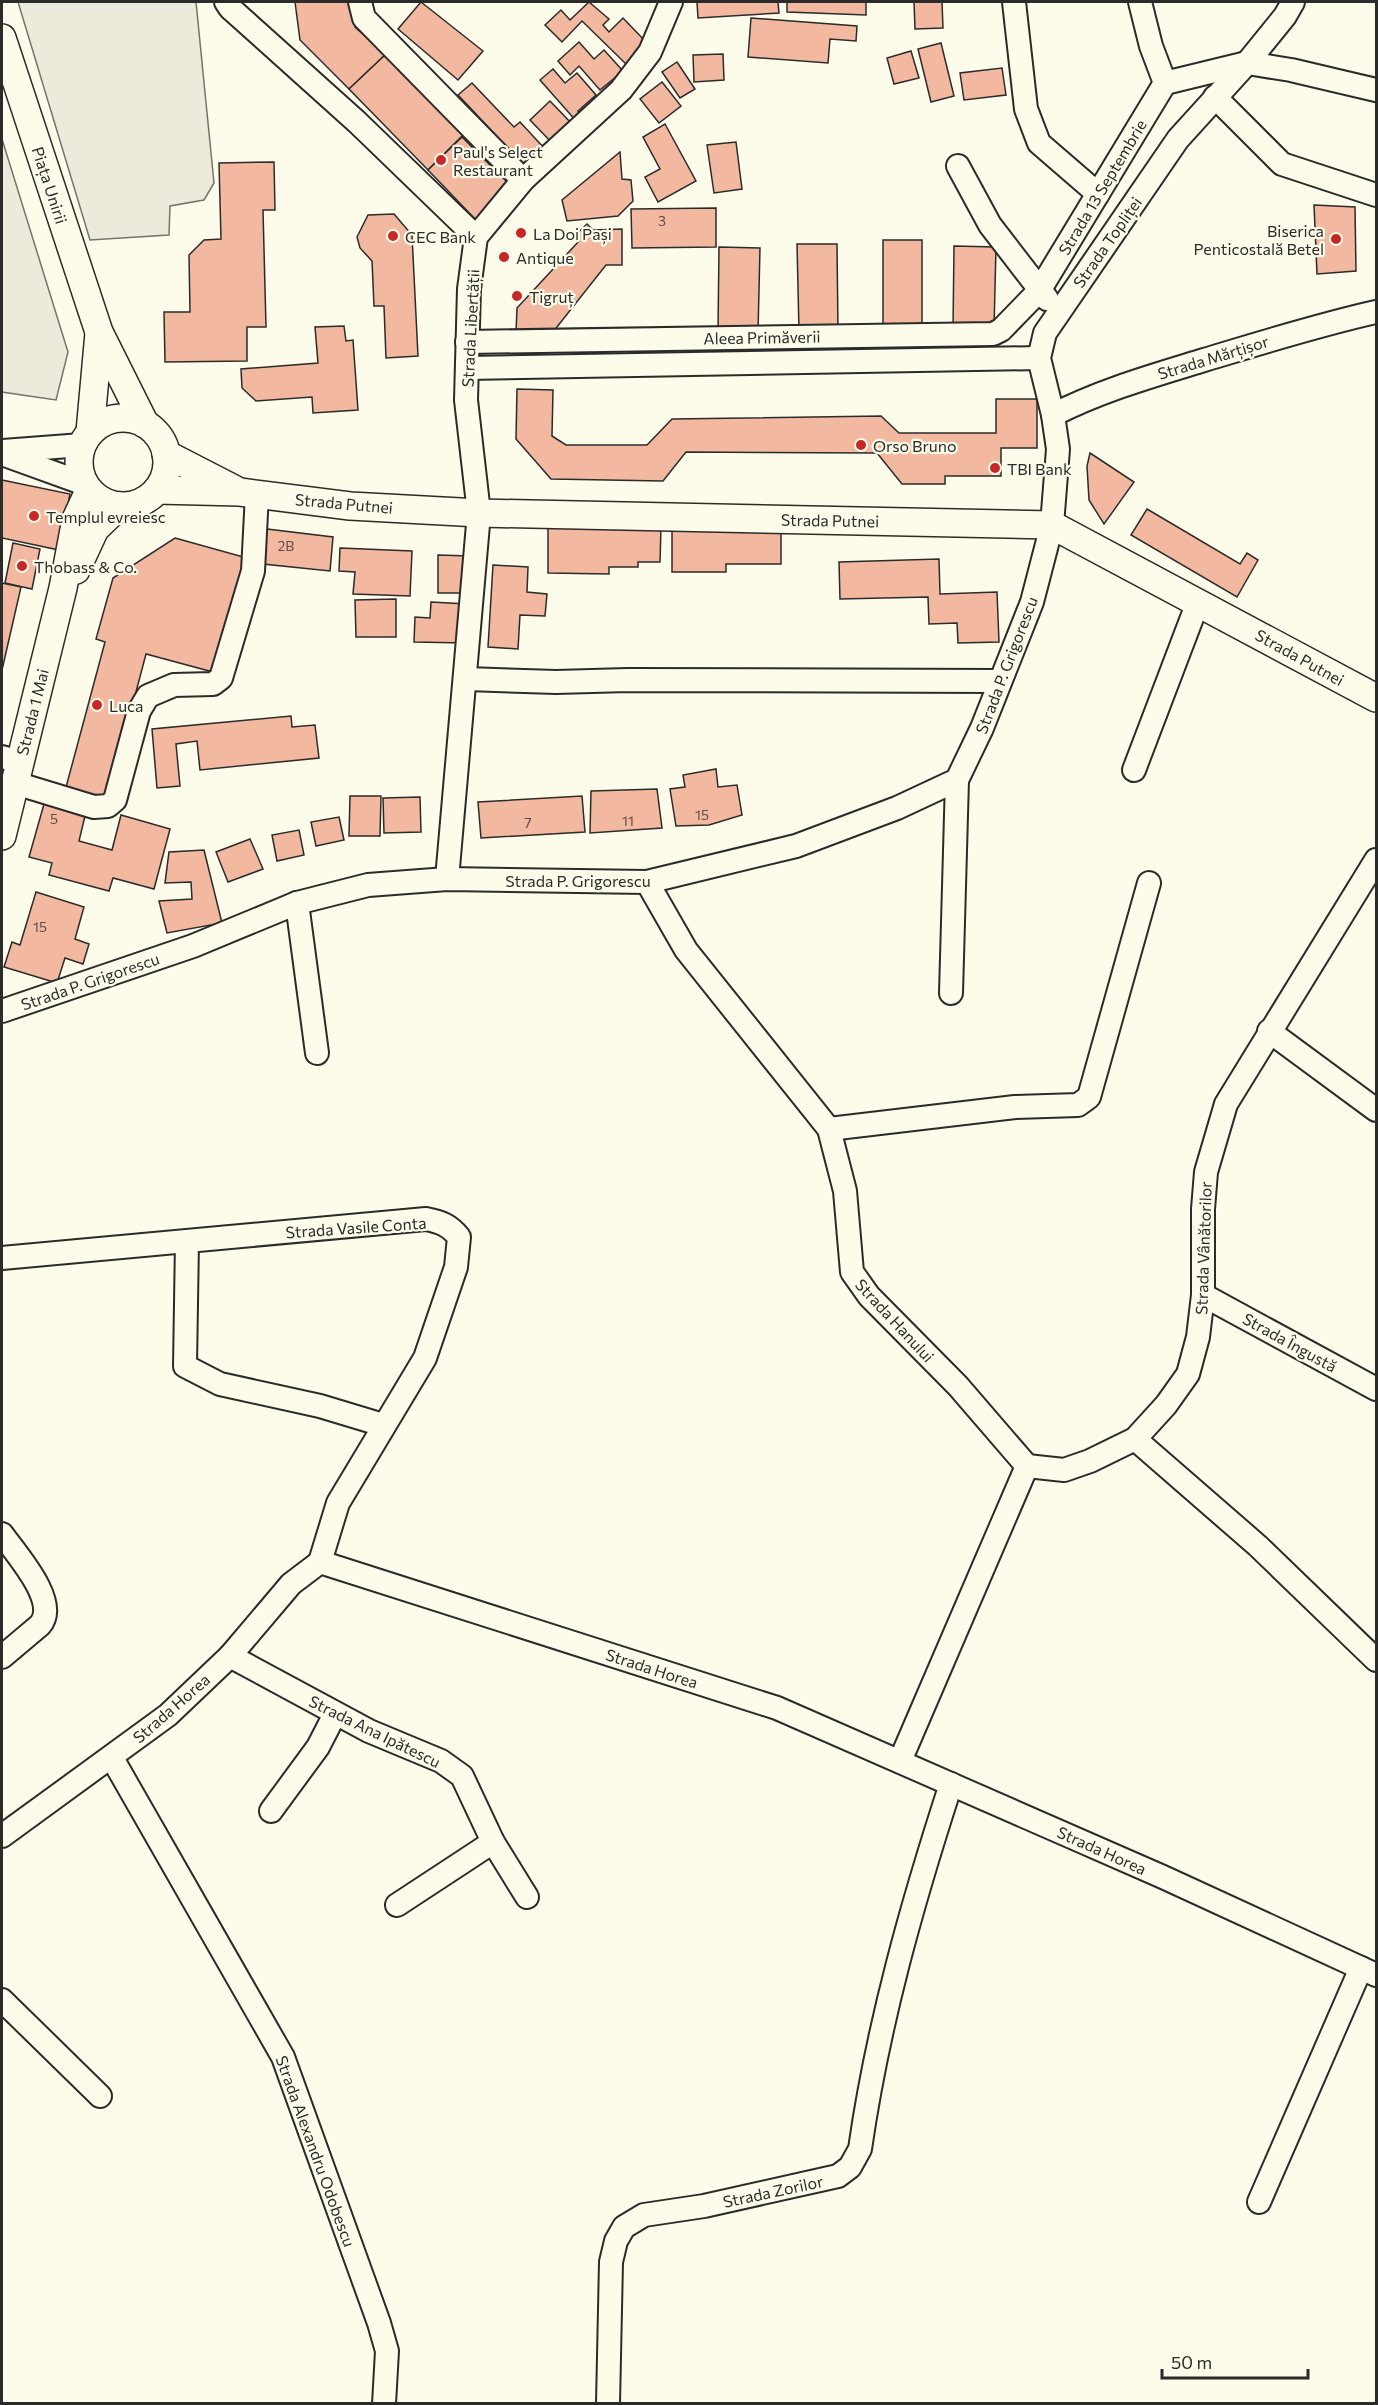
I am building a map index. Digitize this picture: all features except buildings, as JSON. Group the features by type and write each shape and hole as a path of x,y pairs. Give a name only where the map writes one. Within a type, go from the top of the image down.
{"main road":[{"name":"Piața Unirii","path":"2,38 99,332 145,424"},
{"name":"Piața Unirii","path":"86,438 99,332"},
{"path":"116,418 131,419 145,424 162,442 166,454 163,479 156,490 135,505 119,506 106,503 87,488 78,458 86,438 102,423 116,418"},
{"name":"Strada Putnei","path":"166,454 249,493"},
{"name":"Strada 1 Mai","path":"2,836 12,767 63,588 76,519 87,488"},
{"name":"Strada Putnei","path":"156,490 249,493 350,506 479,513 1052,525 1377,699"},
{"name":"Strada 1 Mai","path":"63,588 74,575 95,529 119,506"}],"street":[{"path":"226,2 357,122 476,237 523,180 621,90 650,52 671,2"},
{"path":"360,2 364,18 523,180"},
{"path":"1014,2 1026,109 1039,143 1098,194"},
{"path":"1140,2 1151,46 1165,83 1247,63 1291,70 1377,90"},
{"name":"Strada Topliței","path":"1052,525 1058,449 1053,415 1039,358 1045,333 1124,221 1178,139 1247,63 1285,16 1293,2"},
{"name":"Strada 13 Septembrie","path":"1039,291 1165,83"},
{"path":"1215,97 1282,164 1377,195"},
{"path":"958,166 990,225 1039,291 1058,312"},
{"name":"Strada Libertății","path":"447,879 479,513 466,400 469,289 476,237"},
{"name":"Aleea Primăverii","path":"467,342 993,334 1001,330 1039,291"},
{"name":"Strada Mărțișor","path":"1053,415 1088,398 1128,383 1298,331 1377,312"},
{"name":"Aleea Primăverii","path":"467,368 1039,358"},
{"path":"2,452 86,438"},
{"path":"2,452 87,488"},
{"path":"12,767 94,807 108,806 115,800 139,711 148,696 174,685 213,684 221,678 253,571 249,493"},
{"name":"Strada P. Grigorescu","path":"2,1011 193,946 297,903 368,885 447,879 647,882 796,846 897,807 957,780 982,728 1032,602 1052,525"},
{"path":"1134,770 1198,602"},
{"path":"466,679 556,682 628,680 1000,681"},
{"path":"951,993 957,780"},
{"name":"Strada Vânătorilor","path":"1027,1466 1064,1470 1090,1461 1135,1439 1166,1405 1188,1374 1198,1336 1203,1294 1203,1209 1206,1172 1226,1104 1269,1031 1377,860"},
{"name":"Strada Hanului","path":"647,882 686,950 829,1129 845,1191 852,1272 869,1296 958,1386 1027,1466"},
{"path":"829,1129 1016,1107 1078,1105 1089,1097 1149,883"},
{"path":"297,903 317,1053"},
{"path":"1269,1031 1377,1110"},
{"name":"Strada Vasile Conta","path":"2,1258 426,1219 442,1222 452,1228 459,1237 456,1267 424,1358 338,1503 320,1562"},
{"path":"187,1240 185,1366 220,1384 320,1406 383,1425"},
{"name":"Strada Îngustă","path":"1203,1294 1377,1389"},
{"path":"1135,1439 1258,1546 1377,1660"},
{"path":"900,1761 1027,1466"},
{"path":"2,1534 36,1583 47,1609 45,1619 40,1625 2,1657"},
{"name":"Strada Horea","path":"2,1836 168,1715 230,1656 291,1584 320,1562 777,1708 1369,1972 1259,2202"},
{"name":"Strada Ana Ipătescu","path":"230,1656 335,1714 441,1761 462,1776 493,1842 527,1897"},
{"path":"271,1811 318,1747 335,1714"},
{"name":"Strada Alexandru Odobescu","path":"112,1758 283,2057 379,2323 387,2351 384,2403"},
{"name":"Strada Zorilor","path":"608,2403 610,2262 616,2241 624,2227 644,2215 705,2206 838,2176 850,2167 860,2149 886,2004 911,1907 951,1784"},
{"path":"397,1905 493,1842"},
{"path":"2,2000 100,2096"}],"shaded area":[{"path":"18,2 196,2 214,183 204,200 170,206 169,235 90,240"},
{"path":"2,139 68,352 56,400 2,392"}],"place":[{"name":"Paul's Select Restaurant","path":"441,160"},
{"name":"La Doi Pași","path":"521,233"},
{"name":"CEC Bank","path":"393,236"},
{"name":"Biserica Penticostală Betel","path":"1336,239"},
{"name":"Antique","path":"504,257"},
{"name":"Tigruț","path":"517,296"},
{"name":"Orso Bruno","path":"861,445"},
{"name":"TBI Bank","path":"995,468"},
{"name":"Templul evreiesc","path":"34,516"},
{"name":"Thobass & Co.","path":"22,566"},
{"name":"Luca","path":"97,705"}]}
